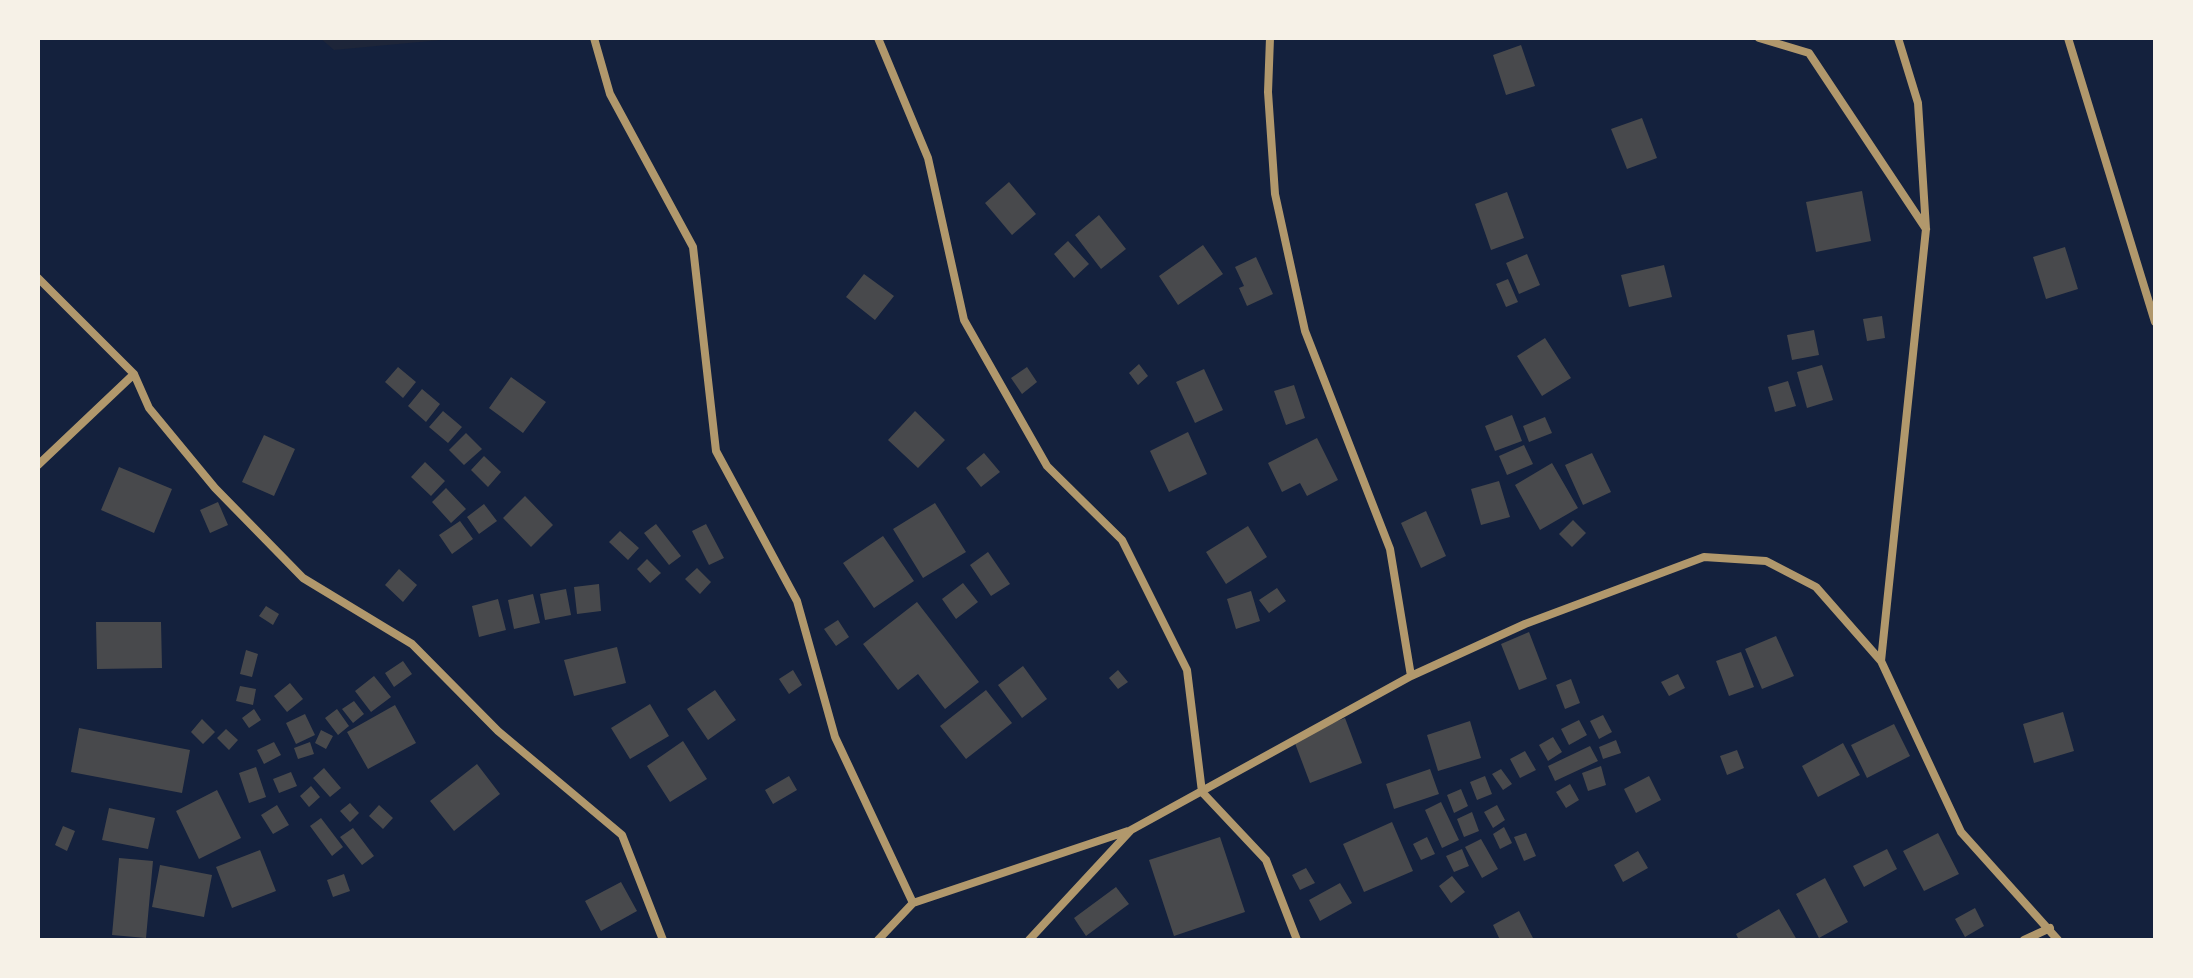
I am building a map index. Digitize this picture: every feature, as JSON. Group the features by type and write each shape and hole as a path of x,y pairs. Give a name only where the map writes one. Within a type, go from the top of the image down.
{"street":[{"path":"594,38 610,94 693,247 716,451 797,601 835,737 913,903"},
{"path":"878,38 928,158 964,320 1047,466 1122,540 1187,670 1202,792 1266,860 1297,940"},
{"path":"1270,38 1268,92 1275,194 1298,301 1305,331 1390,549 1411,676"},
{"path":"1759,38 1809,53 1926,229"},
{"path":"1881,661 1926,229 1918,103 1898,38"},
{"path":"2068,38 2155,322"},
{"path":"38,278 40,284 134,374 149,408 187,454 303,578 412,644 498,731 622,835 663,940"},
{"path":"38,465 134,374"},
{"path":"878,940 913,903 1131,830 1411,676 1525,624 1704,557 1766,561 1816,587 1881,661 1961,832 2058,940"},
{"path":"1029,940 1131,830"},
{"path":"2024,940 2050,928"}],"shaded area":[{"path":"320,38 462,38 334,50"}],"building":[{"path":"1521,45 1535,86 1506,95 1493,55"},
{"path":"1642,118 1657,158 1627,169 1611,129"},
{"path":"1009,182 1036,214 1012,235 985,203"},
{"path":"1862,191 1871,241 1816,252 1806,202"},
{"path":"1507,192 1524,238 1491,250 1475,204"},
{"path":"1099,215 1126,249 1101,269 1075,235"},
{"path":"1068,241 1089,264 1074,278 1054,254"},
{"path":"1203,245 1223,274 1178,305 1159,276"},
{"path":"2065,247 2078,289 2046,299 2033,257"},
{"path":"1527,254 1540,285 1519,294 1506,263"},
{"path":"1256,257 1273,294 1247,306 1239,288 1244,286 1235,267"},
{"path":"1664,265 1672,297 1629,307 1621,275"},
{"path":"864,274 894,296 875,320 846,297"},
{"path":"1508,279 1518,302 1506,307 1496,284"},
{"path":"1882,316 1885,338 1867,341 1863,319"},
{"path":"1814,330 1819,355 1792,360 1787,335"},
{"path":"1545,338 1571,378 1542,396 1517,356"},
{"path":"1139,364 1148,376 1138,385 1129,373"},
{"path":"1822,365 1833,400 1807,408 1797,372"},
{"path":"398,367 416,382 403,398 385,382"},
{"path":"1027,367 1037,382 1022,394 1011,378"},
{"path":"1204,369 1223,410 1195,423 1176,382"},
{"path":"511,377 546,402 523,433 489,408"},
{"path":"1788,381 1796,406 1775,412 1768,387"},
{"path":"1294,385 1305,418 1286,425 1274,391"},
{"path":"422,389 440,404 426,422 408,406"},
{"path":"443,411 462,427 448,443 429,427"},
{"path":"915,411 945,440 918,468 888,440"},
{"path":"1512,415 1522,441 1495,451 1485,426"},
{"path":"1545,417 1552,433 1529,442 1523,426"},
{"path":"1188,432 1207,474 1169,492 1150,451"},
{"path":"466,433 482,449 464,465 449,450"},
{"path":"264,435 295,449 274,496 242,482"},
{"path":"1317,438 1338,480 1307,496 1300,483 1282,492 1268,463"},
{"path":"1524,445 1533,464 1507,475 1499,456"},
{"path":"984,453 1000,472 981,487 966,468"},
{"path":"1592,453 1611,492 1583,505 1565,465"},
{"path":"484,456 501,472 488,487 471,470"},
{"path":"425,462 445,481 431,496 411,477"},
{"path":"1552,463 1578,508 1540,530 1515,485"},
{"path":"119,467 172,489 154,533 101,510"},
{"path":"1499,481 1510,517 1481,525 1471,489"},
{"path":"446,488 466,509 451,523 432,502"},
{"path":"525,496 553,525 531,547 503,518"},
{"path":"218,502 228,525 210,533 200,510"},
{"path":"935,503 966,552 923,578 893,529"},
{"path":"484,504 497,521 479,534 467,517"},
{"path":"1426,511 1446,556 1421,568 1401,523"},
{"path":"1573,520 1586,533 1572,547 1559,534"},
{"path":"460,521 473,539 452,554 439,535"},
{"path":"656,524 681,556 669,565 644,533"},
{"path":"706,524 724,558 709,565 692,531"},
{"path":"1248,526 1267,557 1226,584 1206,552"},
{"path":"620,531 639,548 628,560 609,542"},
{"path":"883,536 914,581 874,608 843,563"},
{"path":"988,552 1010,584 991,596 970,565"},
{"path":"647,559 661,573 650,583 637,569"},
{"path":"697,568 711,582 700,594 685,579"},
{"path":"399,569 417,585 403,602 385,585"},
{"path":"963,583 978,602 956,619 942,599"},
{"path":"599,584 601,611 577,614 574,587"},
{"path":"1277,588 1286,601 1269,613 1259,600"},
{"path":"566,589 571,615 545,620 540,594"},
{"path":"1251,591 1260,621 1236,629 1227,599"},
{"path":"533,594 540,623 514,629 508,600"},
{"path":"498,599 506,630 479,637 472,606"},
{"path":"917,602 979,682 945,709 918,674 898,690 863,644"},
{"path":"266,606 279,614 273,625 259,616"},
{"path":"838,620 849,637 836,646 824,629"},
{"path":"96,622 161,622 162,668 97,669"},
{"path":"1529,632 1547,679 1519,690 1501,644"},
{"path":"1776,636 1794,676 1762,689 1745,649"},
{"path":"617,647 626,683 574,696 564,660"},
{"path":"246,650 258,654 252,677 240,674"},
{"path":"1741,652 1754,687 1729,696 1716,661"},
{"path":"403,661 412,674 394,687 385,673"},
{"path":"1023,666 1047,699 1022,718 998,685"},
{"path":"793,670 802,685 789,694 779,679"},
{"path":"1118,670 1128,682 1118,689 1109,678"},
{"path":"1678,674 1685,688 1669,696 1661,682"},
{"path":"374,676 391,697 371,712 355,691"},
{"path":"1571,679 1580,703 1565,709 1556,685"},
{"path":"290,683 303,699 287,712 274,696"},
{"path":"240,686 256,689 253,705 236,701"},
{"path":"715,690 736,720 708,740 687,709"},
{"path":"986,690 1012,723 966,759 940,726"},
{"path":"354,701 364,714 353,723 342,709"},
{"path":"650,704 669,736 630,759 611,728"},
{"path":"395,705 416,743 368,769 347,732"},
{"path":"254,709 261,720 249,728 242,718"},
{"path":"337,709 349,726 338,735 325,718"},
{"path":"2063,712 2074,751 2034,763 2023,724"},
{"path":"305,714 315,735 296,744 286,723"},
{"path":"1603,715 1612,732 1599,739 1590,721"},
{"path":"1345,718 1362,763 1310,783 1293,738"},
{"path":"202,719 215,732 203,744 191,732"},
{"path":"1579,720 1587,735 1569,745 1561,729"},
{"path":"1470,721 1481,758 1438,771 1427,735"},
{"path":"1894,724 1910,756 1867,778 1851,745"},
{"path":"79,728 190,750 182,793 71,772"},
{"path":"226,729 238,740 229,750 217,738"},
{"path":"321,730 333,736 326,749 315,743"},
{"path":"1553,737 1562,752 1548,761 1539,745"},
{"path":"1616,740 1621,753 1603,759 1599,747"},
{"path":"683,741 707,779 670,802 647,766"},
{"path":"274,742 281,755 264,764 257,750"},
{"path":"310,742 314,754 298,759 294,748"},
{"path":"1843,743 1860,775 1818,797 1802,766"},
{"path":"1590,746 1598,761 1555,781 1548,766"},
{"path":"1737,750 1744,768 1727,775 1720,756"},
{"path":"1525,751 1536,770 1520,778 1510,759"},
{"path":"477,764 500,794 454,831 430,801"},
{"path":"1601,766 1606,785 1588,791 1582,773"},
{"path":"256,767 266,797 249,803 239,773"},
{"path":"324,768 341,788 330,797 313,778"},
{"path":"1430,769 1439,794 1394,809 1386,784"},
{"path":"1501,769 1512,784 1503,790 1492,774"},
{"path":"291,772 297,786 279,793 273,779"},
{"path":"789,776 797,790 773,804 765,790"},
{"path":"1485,776 1492,794 1477,800 1470,782"},
{"path":"1649,776 1661,800 1636,813 1624,789"},
{"path":"1570,784 1579,800 1566,808 1556,792"},
{"path":"311,786 320,797 309,807 300,796"},
{"path":"1461,789 1468,806 1454,813 1447,795"},
{"path":"217,790 241,838 199,859 176,811"},
{"path":"1441,802 1459,840 1442,848 1425,810"},
{"path":"350,803 359,813 350,822 340,811"},
{"path":"277,805 289,825 273,834 261,815"},
{"path":"379,805 393,818 383,829 369,816"},
{"path":"1497,805 1505,820 1493,828 1484,812"},
{"path":"109,808 155,818 148,849 102,840"},
{"path":"1472,812 1479,831 1464,837 1457,819"},
{"path":"321,818 343,847 332,856 310,826"},
{"path":"1392,822 1413,871 1364,892 1343,844"},
{"path":"63,826 75,831 67,851 55,845"},
{"path":"1504,827 1512,843 1500,849 1493,834"},
{"path":"353,828 374,856 362,865 340,837"},
{"path":"1526,833 1536,856 1524,861 1514,837"},
{"path":"1938,833 1959,874 1924,891 1903,851"},
{"path":"1220,837 1245,912 1174,936 1149,860"},
{"path":"1427,837 1435,854 1421,860 1413,844"},
{"path":"1481,839 1498,869 1482,878 1465,847"},
{"path":"1462,849 1469,866 1454,872 1446,856"},
{"path":"1887,849 1897,869 1864,887 1853,866"},
{"path":"260,850 276,891 232,908 216,867"},
{"path":"1638,851 1648,868 1623,882 1614,865"},
{"path":"119,858 153,861 146,938 112,935"},
{"path":"160,865 212,875 204,917 152,907"},
{"path":"1306,868 1315,883 1300,890 1292,875"},
{"path":"344,874 350,891 333,897 327,880"},
{"path":"1452,876 1465,892 1451,903 1439,886"},
{"path":"1825,878 1848,922 1819,938 1796,894"},
{"path":"621,882 637,911 601,931 585,901"},
{"path":"1340,883 1352,903 1320,921 1309,900"},
{"path":"1116,887 1129,904 1086,936 1074,918"},
{"path":"1975,908 1984,926 1965,937 1955,919"},
{"path":"1779,909 1797,940 1739,940 1736,934"},
{"path":"1519,911 1534,940 1500,940 1493,925"}]}
